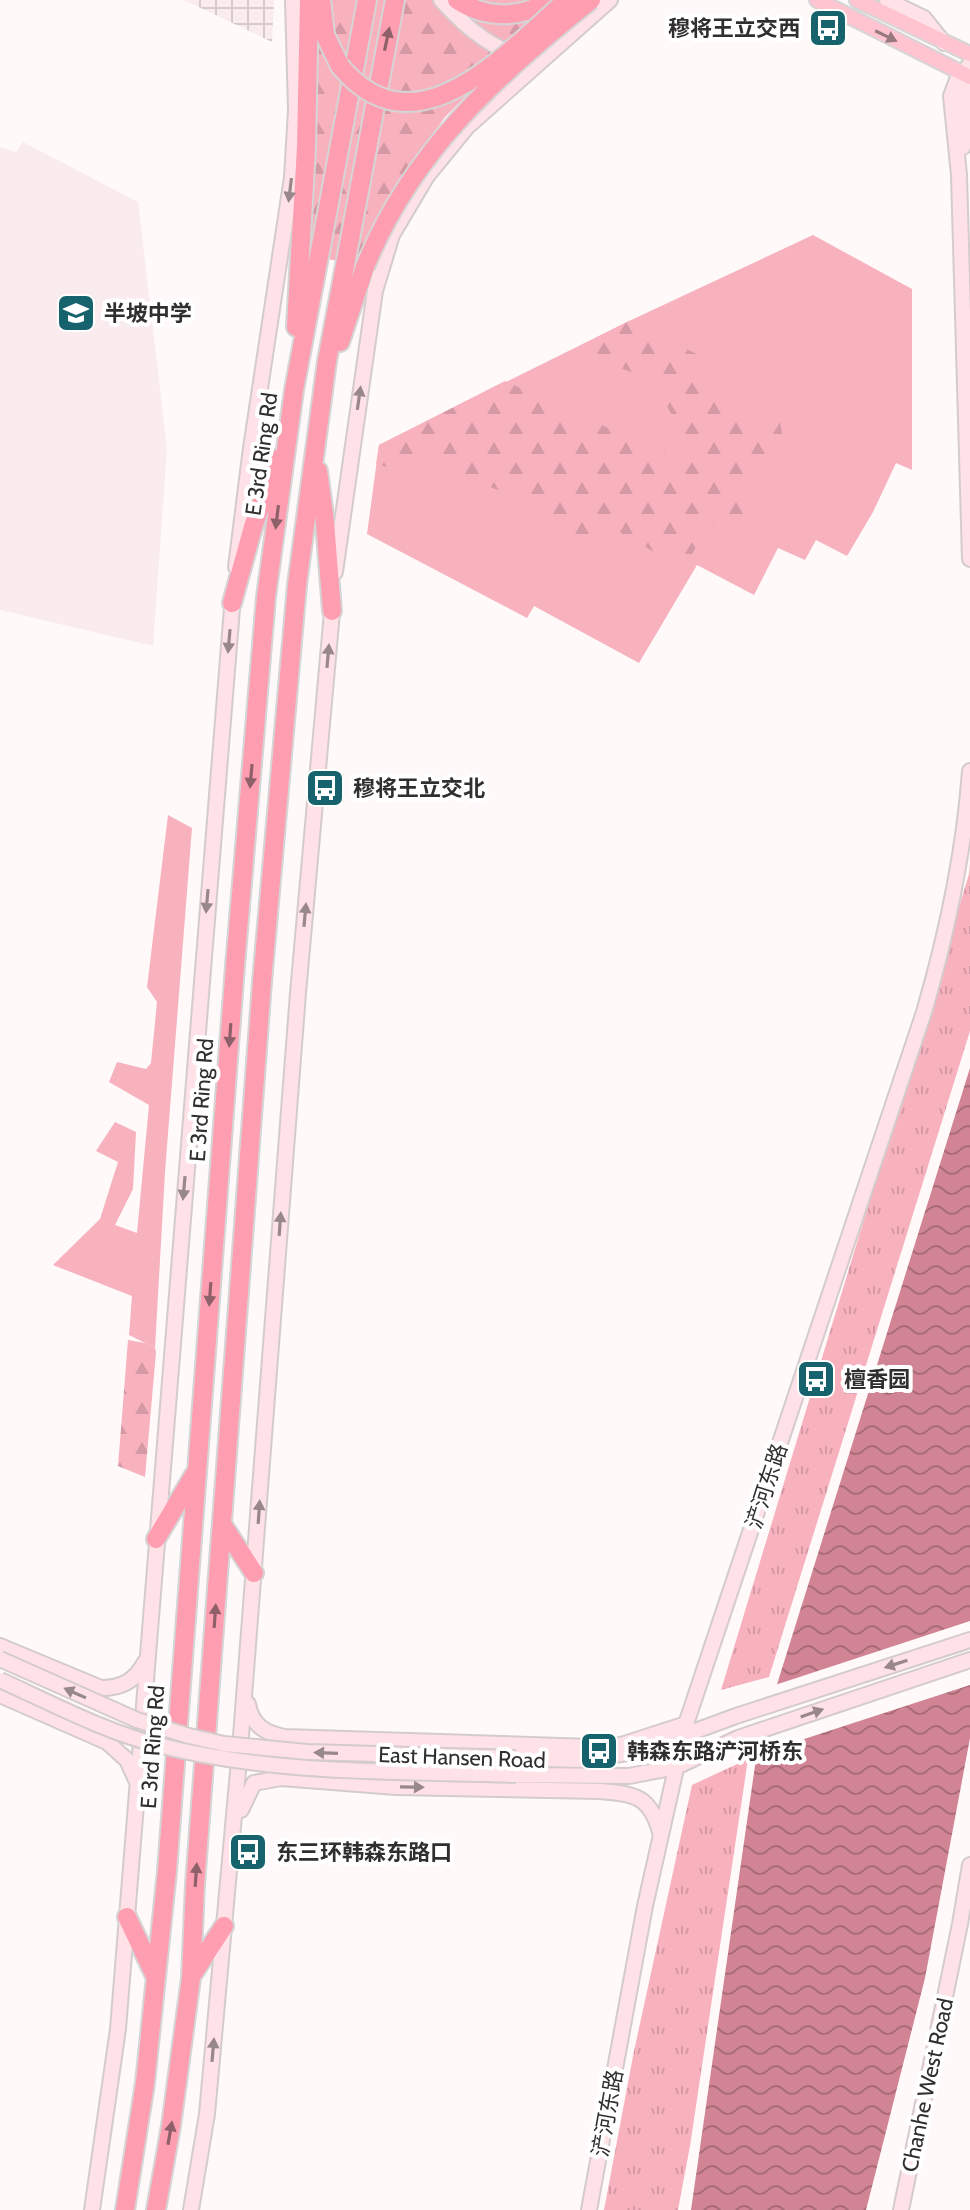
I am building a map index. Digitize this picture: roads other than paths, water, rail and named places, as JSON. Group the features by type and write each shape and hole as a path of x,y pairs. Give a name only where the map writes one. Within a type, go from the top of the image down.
{"highway":[{"path":"294,390 305,189 306,0"},
{"path":"321,0 325,35 345,72 379,95 414,101 438,97 467,84 567,0"},
{"name":"E 3rd Ring Rd","path":"125,2210 157,1980 266,597 286,434 367,0"},
{"path":"156,2210 191,1978 262,982 295,600 322,398 395,0"},
{"path":"457,0 475,10 504,15 526,12 550,0"},
{"path":"322,398 365,267 400,196 444,134 490,88 591,0"},
{"path":"232,603 253,527 286,434"},
{"path":"315,451 325,522 332,611"},
{"path":"156,1539 197,1470"},
{"path":"222,1524 254,1573"},
{"path":"127,1917 157,1980"},
{"path":"191,1978 224,1926"}],"main road":[{"path":"92,2210 118,2029 232,603 251,448 292,177 296,110 293,0"},
{"path":"441,0 470,29 492,45 538,63"},
{"path":"191,2210 207,2114 246,1681 299,978 338,544 375,291 385,253 414,196 450,146 479,115 610,0"},
{"path":"857,0 970,54"},
{"path":"887,0 924,18 945,43"},
{"path":"817,1 968,74 951,96 959,175 970,559"},
{"name":"浐河东路","path":"589,2210 661,1834 685,1731 928,999 958,871 970,771"},
{"name":"East Hansen Road","path":"0,1659 137,1720 224,1744 307,1752 580,1760 641,1751 685,1731 970,1640"},
{"path":"0,1646 101,1688 118,1688 129,1682 147,1658"},
{"name":"East Hansen Road","path":"0,1680 109,1729 155,1745 223,1760 306,1768 572,1777 629,1776 676,1767 738,1738 970,1660"},
{"path":"246,1681 251,1718 271,1734 285,1737 592,1747 621,1745 685,1731"},
{"path":"0,1695 107,1742 127,1760 138,1784"},
{"path":"550,1789 572,1777 600,1791"},
{"path":"232,1837 249,1789 262,1780 281,1778 396,1787 550,1789 632,1794 655,1814 661,1834"},
{"name":"Chanhe West Road","path":"901,2210 970,1865"}],"water":[{"path":"970,1068 970,1738 925,1978 866,2210 691,2210 758,1745"}],"place":[{"name":"穆将王立交西","path":"828,28"},
{"name":"半坡中学","path":"76,313"},
{"name":"穆将王立交北","path":"325,788"},
{"name":"檀香园","path":"816,1379"},
{"name":"韩森东路浐河桥东","path":"599,1751"},
{"name":"东三环韩森东路口","path":"248,1852"}]}
